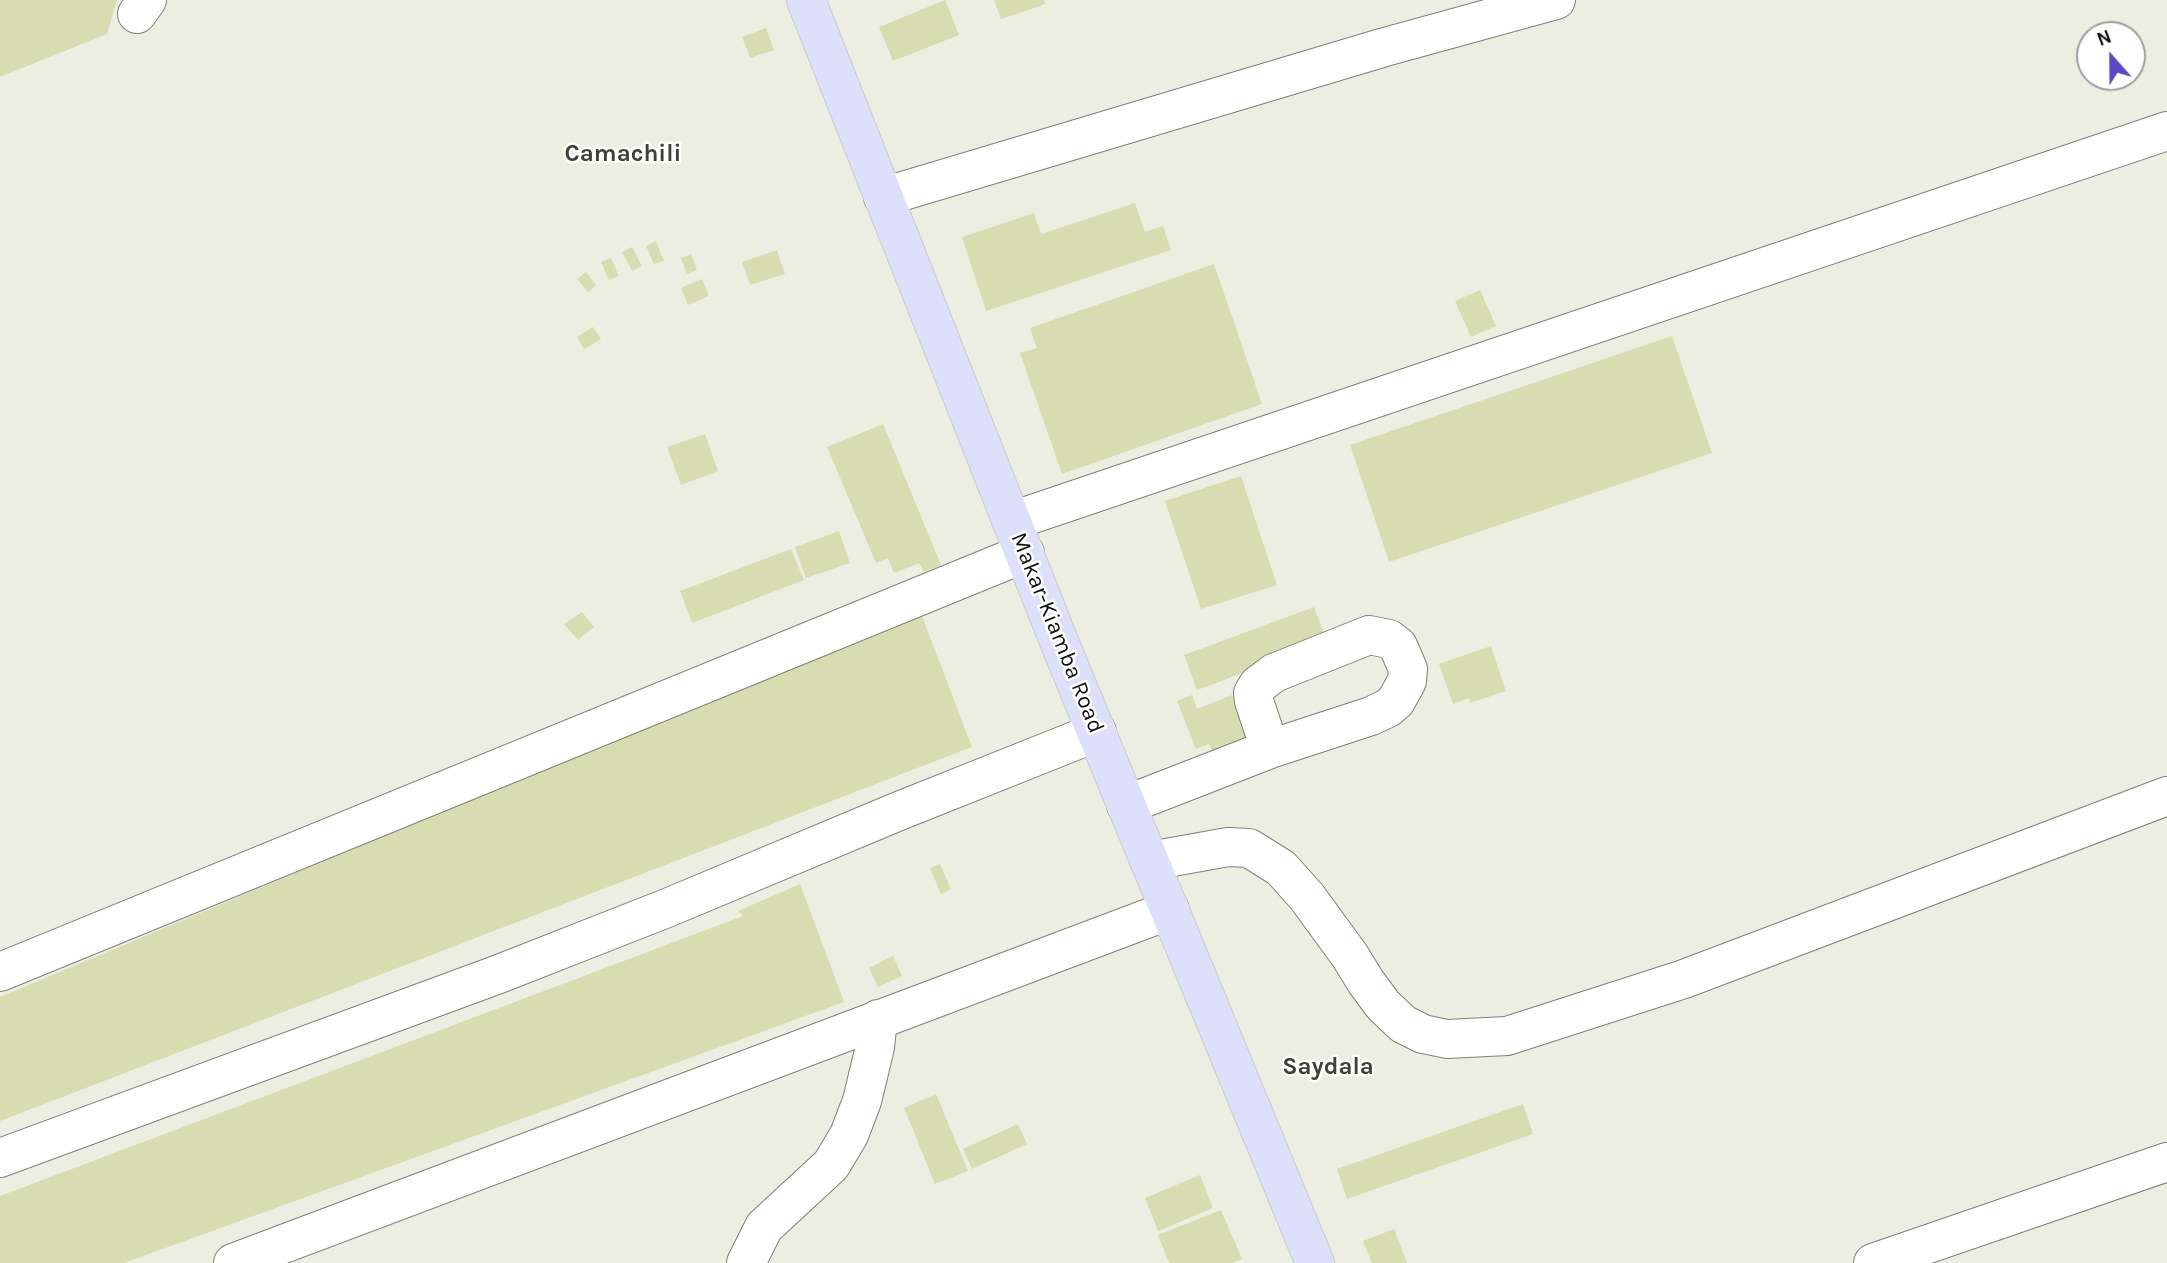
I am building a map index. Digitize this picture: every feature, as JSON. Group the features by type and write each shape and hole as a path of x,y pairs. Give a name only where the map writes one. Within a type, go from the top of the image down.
{"main road":[{"name":"Makar-Kiamba Road","path":"806,0 1126,805 1315,1263"}],"street":[{"path":"883,197 1385,47 1556,0"},
{"path":"0,972 1018,537 2167,131"},
{"path":"0,1158 499,974 1097,732"},
{"path":"1126,805 1270,749"},
{"path":"1150,861 1208,849 1249,848 1281,868 1290,877 1343,946 1371,990 1403,1024 1423,1034 1447,1039 1507,1036 1684,979 2167,796"},
{"path":"233,1263 1170,910"},
{"path":"746,1263 764,1227 831,1165 849,1135 862,1101 875,1046 878,1019"},
{"path":"1872,1263 2167,1162"}],"building":[{"path":"0,0 117,0 107,34 0,77"},
{"path":"945,0 959,35 893,61 879,27"},
{"path":"994,0 1044,0 1046,4 1001,19"},
{"path":"766,28 774,50 750,58 742,37"},
{"path":"1135,203 1145,232 1163,226 1171,250 986,311 962,237 1034,213 1041,234"},
{"path":"656,241 664,261 654,264 646,246"},
{"path":"632,247 642,266 632,271 622,252"},
{"path":"777,250 785,274 750,285 742,262"},
{"path":"691,254 697,270 687,274 681,258"},
{"path":"611,258 619,276 609,280 601,262"},
{"path":"1214,264 1262,404 1062,474 1020,353 1037,348 1030,328"},
{"path":"586,272 596,285 588,292 577,279"},
{"path":"702,279 709,296 688,305 681,288"},
{"path":"1480,290 1496,326 1471,337 1455,301"},
{"path":"593,327 601,339 584,349 577,337"},
{"path":"1672,336 1712,453 1389,562 1350,445"},
{"path":"883,424 941,565 924,572 919,563 894,573 888,558 876,563 827,447"},
{"path":"705,434 718,471 681,485 667,447"},
{"path":"1241,476 1277,585 1201,609 1165,501"},
{"path":"839,531 850,563 806,578 795,547"},
{"path":"791,549 804,580 692,623 680,591"},
{"path":"1314,607 1327,642 1197,690 1184,655"},
{"path":"920,611 972,747 0,1121 0,997"},
{"path":"582,612 594,627 578,640 564,624"},
{"path":"1491,646 1506,691 1470,703 1469,698 1453,704 1439,664"},
{"path":"1192,695 1197,709 1232,695 1249,740 1213,754 1209,744 1196,749 1177,701"},
{"path":"940,864 951,889 941,894 930,868"},
{"path":"800,884 844,1002 124,1263 0,1263 0,1196 743,916 738,911"},
{"path":"893,956 902,976 878,987 869,968"},
{"path":"936,1094 968,1171 935,1184 904,1108"},
{"path":"1523,1104 1533,1134 1347,1199 1337,1169"},
{"path":"1018,1124 1027,1144 972,1169 963,1149"},
{"path":"1200,1175 1213,1208 1158,1231 1145,1198"},
{"path":"1221,1210 1242,1259 1232,1263 1169,1263 1158,1235"},
{"path":"1394,1229 1407,1263 1372,1263 1363,1241"}],"district":[{"name":"Camachili","path":"623,154"},
{"name":"Saydala","path":"1328,1067"}]}
